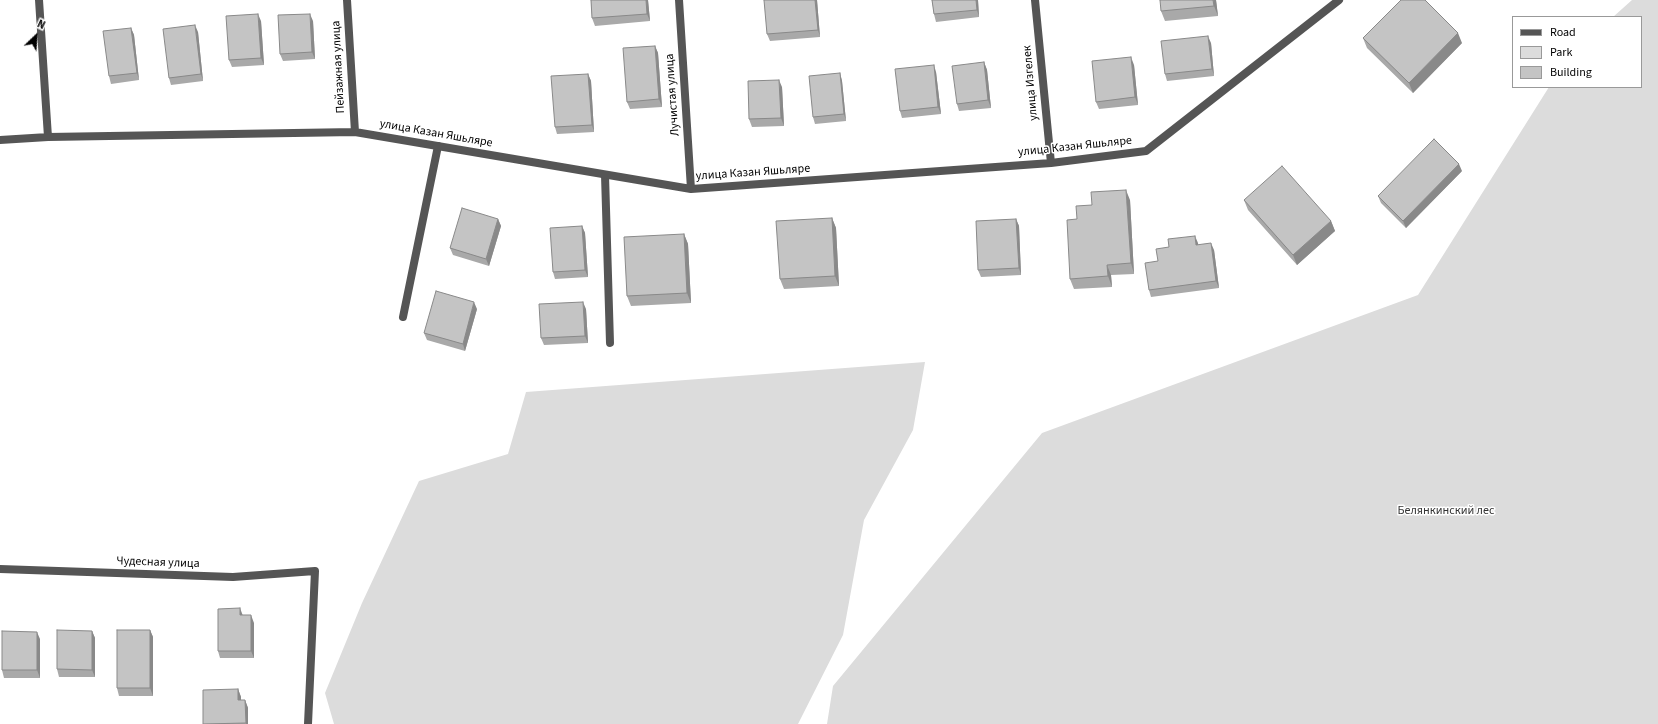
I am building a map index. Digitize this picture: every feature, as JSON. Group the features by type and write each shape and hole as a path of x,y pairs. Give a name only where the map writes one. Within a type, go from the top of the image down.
{"street":[{"path":"39,0 48,137"},
{"name":"Пейзажная улица","path":"347,0 354,132"},
{"name":"Лучистая улица","path":"679,0 691,189"},
{"name":"улица Изгелек","path":"1035,0 1051,163"},
{"name":"улица Казан Яшьляре","path":"0,140 48,137 354,132 691,189 1051,163 1146,152 1339,0"},
{"path":"403,317 438,146"},
{"path":"605,175 610,343"},
{"name":"Чудесная улица","path":"0,570 233,577 314,571 308,724"}],"green space":[{"name":"Белянкинский лес","path":"1632,0 1658,0 1658,724 827,724 833,686 1042,433 1418,295 1548,88 1642,88 1642,16 1614,16"},
{"path":"925,362 913,430 864,520 843,635 798,724 334,724 325,693 362,603 419,481 508,454 526,392"}],"building":[{"path":"591,0 646,0 647,14 592,18"},
{"path":"764,0 815,0 818,30 767,34"},
{"path":"932,0 976,0 977,10 934,14"},
{"path":"1160,0 1213,0 1214,6 1161,11"},
{"path":"1401,0 1425,0 1458,33 1409,83 1363,38"},
{"path":"258,14 261,58 229,60 226,16"},
{"path":"310,14 312,52 280,54 278,15"},
{"path":"195,25 201,74 169,78 163,29"},
{"path":"131,28 137,73 109,76 103,31"},
{"path":"1208,36 1212,69 1165,74 1161,41"},
{"path":"655,46 659,99 627,102 623,48"},
{"path":"1131,57 1135,97 1096,102 1092,61"},
{"path":"984,62 988,100 957,104 952,66"},
{"path":"934,65 938,107 900,111 895,69"},
{"path":"840,73 844,114 813,117 809,76"},
{"path":"588,74 592,125 555,127 551,76"},
{"path":"779,80 781,118 749,119 748,81"},
{"path":"1434,139 1459,164 1403,221 1378,196"},
{"path":"1282,166 1331,221 1293,255 1244,200"},
{"path":"1126,190 1131,263 1107,265 1108,276 1070,279 1067,220 1077,219 1076,206 1092,205 1091,192"},
{"path":"462,208 498,219 486,259 450,248"},
{"path":"832,218 835,276 780,279 776,221"},
{"path":"1016,219 1019,268 978,270 976,221"},
{"path":"582,226 585,270 553,272 550,228"},
{"path":"684,234 687,293 627,296 624,237"},
{"path":"1195,236 1196,245 1211,243 1216,281 1149,290 1145,263 1158,261 1156,249 1169,247 1168,239"},
{"path":"436,291 474,302 463,344 424,333"},
{"path":"583,302 585,336 541,338 539,304"},
{"path":"240,608 240,615 251,615 251,651 218,651 218,609"},
{"path":"57,630 92,631 92,670 57,669"},
{"path":"117,630 150,630 150,688 117,688"},
{"path":"2,631 37,632 37,670 2,670"},
{"path":"238,689 238,700 245,700 246,723 203,724 203,690"}]}
